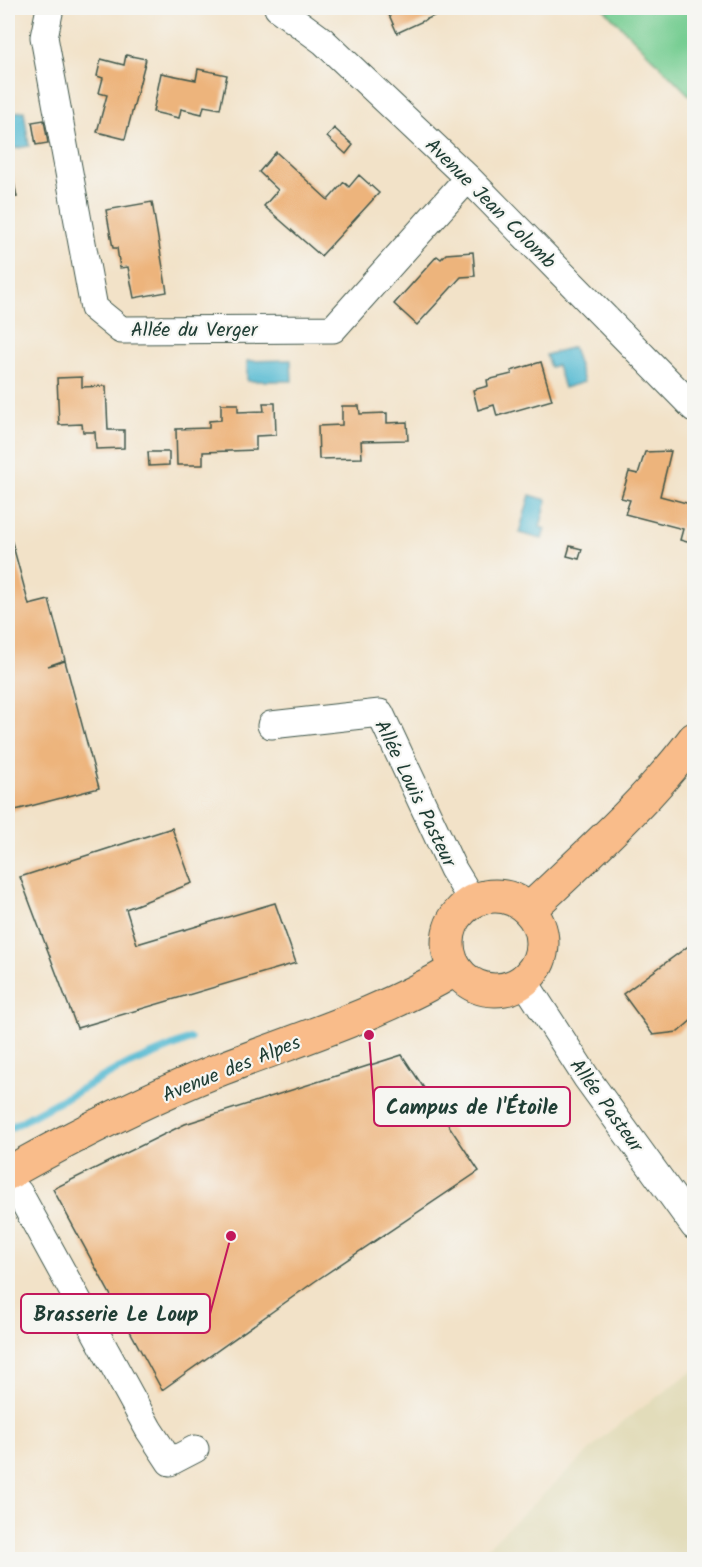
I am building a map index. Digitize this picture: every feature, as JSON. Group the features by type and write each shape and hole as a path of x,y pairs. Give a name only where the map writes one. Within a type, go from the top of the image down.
{"main road":[{"path":"529,910 674,766 694,739"},
{"path":"496,896 513,900 529,910 538,923 542,939 542,955 535,970 524,981 510,988 495,991 480,988 456,969 449,952 450,932 454,920 462,910 473,902 496,896"},
{"name":"Avenue des Alpes","path":"8,1173 220,1069 394,1003 422,990 456,969"}],"street":[{"name":"Allée du Verger","path":"50,8 44,37 94,308 121,330 333,329 468,178"},
{"name":"Avenue Jean Colomb","path":"278,8 323,41 468,178 694,408"},
{"name":"Allée Louis Pasteur","path":"271,725 381,713 453,868 473,902"},
{"name":"Allée Pasteur","path":"524,981 586,1077 694,1226"},
{"path":"8,1180 19,1193 149,1430 170,1462 195,1449"}],"shaded area":[{"path":"694,1370 694,1559 475,1559 610,1431"}],"green space":[{"path":"603,8 694,8 694,100"}],"water":[{"path":"24,111 29,146 12,149 8,113"},
{"path":"573,347 584,382 564,388 557,365 550,367 546,355"},
{"path":"291,360 292,381 247,381 247,361"},
{"path":"530,495 547,500 540,527 545,529 542,539 519,533"}],"building":[{"path":"386,8 430,8 434,16 397,33"},
{"path":"126,55 146,59 125,139 97,132 107,95 99,93 103,78 97,76 101,59 124,65"},
{"path":"198,69 227,75 220,109 204,106 202,114 181,109 179,118 153,112 161,73 196,80"},
{"path":"44,120 48,143 36,145 32,122"},
{"path":"334,128 353,145 346,154 327,137"},
{"path":"276,152 328,200 344,182 349,187 359,175 379,193 321,256 264,206 278,190 259,172"},
{"path":"11,167 17,197 8,198 8,168"},
{"path":"152,202 167,292 134,298 128,267 120,268 117,248 113,248 106,210"},
{"path":"473,252 475,276 461,277 417,325 394,304 437,256 441,259 446,254"},
{"path":"541,362 552,400 497,416 494,405 478,410 473,390 488,386 487,380 512,374 511,371"},
{"path":"82,377 82,387 106,386 108,430 124,430 124,448 96,449 95,432 83,432 82,424 59,425 57,378"},
{"path":"263,403 275,403 276,435 256,436 256,450 203,452 203,465 177,465 176,429 209,428 209,421 221,420 221,404 238,404 238,412 264,411"},
{"path":"342,406 359,406 360,414 387,413 387,423 407,422 408,440 361,441 362,458 319,459 318,426 342,425"},
{"path":"671,451 660,496 694,505 694,544 680,540 683,529 625,514 630,500 621,498 629,472 638,474 645,452"},
{"path":"148,452 169,452 169,465 149,466"},
{"path":"12,542 29,605 49,600 65,660 48,666 65,661 99,788 8,812 8,544"},
{"path":"570,546 582,549 579,559 567,556"},
{"path":"172,828 192,883 126,909 137,944 275,903 296,963 77,1028 20,877"},
{"path":"694,942 694,1018 678,1032 653,1035 623,994"},
{"path":"402,1055 479,1171 314,1282 162,1390 53,1189 185,1124"}],"waterway":[{"path":"8,1129 118,1069 190,1039"}],"place":[{"name":"Campus de l'Étoile","path":"369,1035"},
{"name":"Brasserie Le Loup","path":"231,1236"}]}
